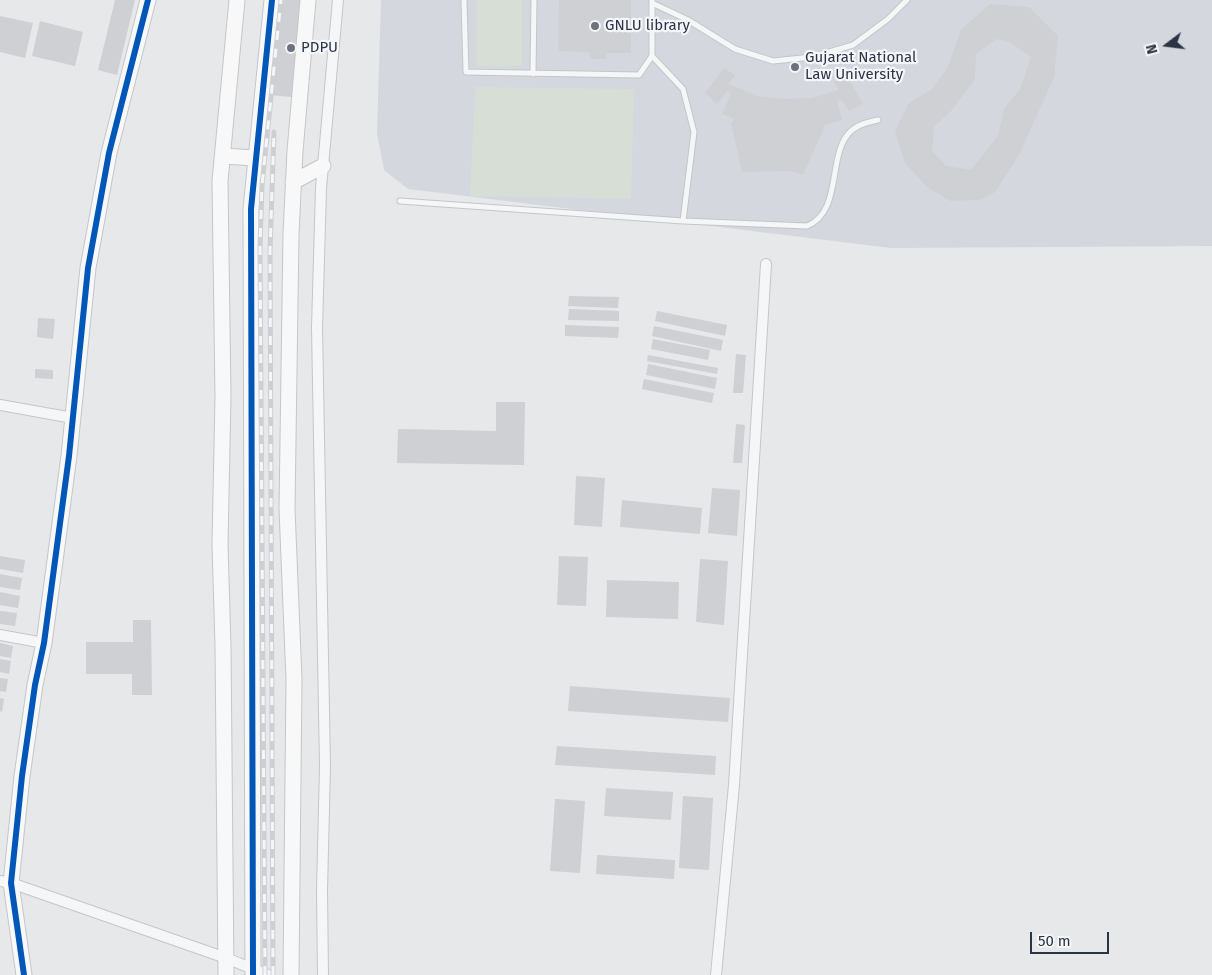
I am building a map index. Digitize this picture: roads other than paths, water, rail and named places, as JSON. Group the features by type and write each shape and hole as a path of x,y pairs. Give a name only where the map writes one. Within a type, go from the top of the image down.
{"street":[{"path":"24,975 6,882 35,685 44,643 74,418 88,268 109,153 148,0"},
{"path":"226,975 220,544 223,397 220,181 237,0"},
{"path":"253,972 251,209 272,0"},
{"path":"290,975 294,679 287,509 293,182 308,0"},
{"path":"323,975 322,890 325,766 317,328 323,166 338,0"},
{"path":"223,156 255,158"},
{"path":"293,182 323,166"},
{"path":"716,975 734,785 766,264"},
{"path":"0,404 74,418"},
{"path":"0,635 44,643"},
{"path":"6,882 226,958 253,972 268,975"}],"lane":[{"path":"464,0 466,72 639,75 652,56 652,2 688,20 735,49 773,61 812,57 853,45 888,19 907,0"},
{"path":"533,74 534,0"},
{"path":"652,56 683,89 694,132 683,221"},
{"path":"400,201 683,221 807,226 816,222 828,203 842,145 851,131 859,126 878,120"}],"railway":[{"path":"265,975 260,248 262,185 281,0"},
{"path":"273,975 270,250 274,132"}],"place":[{"name":"GNLU library","path":"595,26"},
{"name":"PDPU","path":"291,48"},
{"name":"Gujarat National Law University","path":"795,67"}]}
